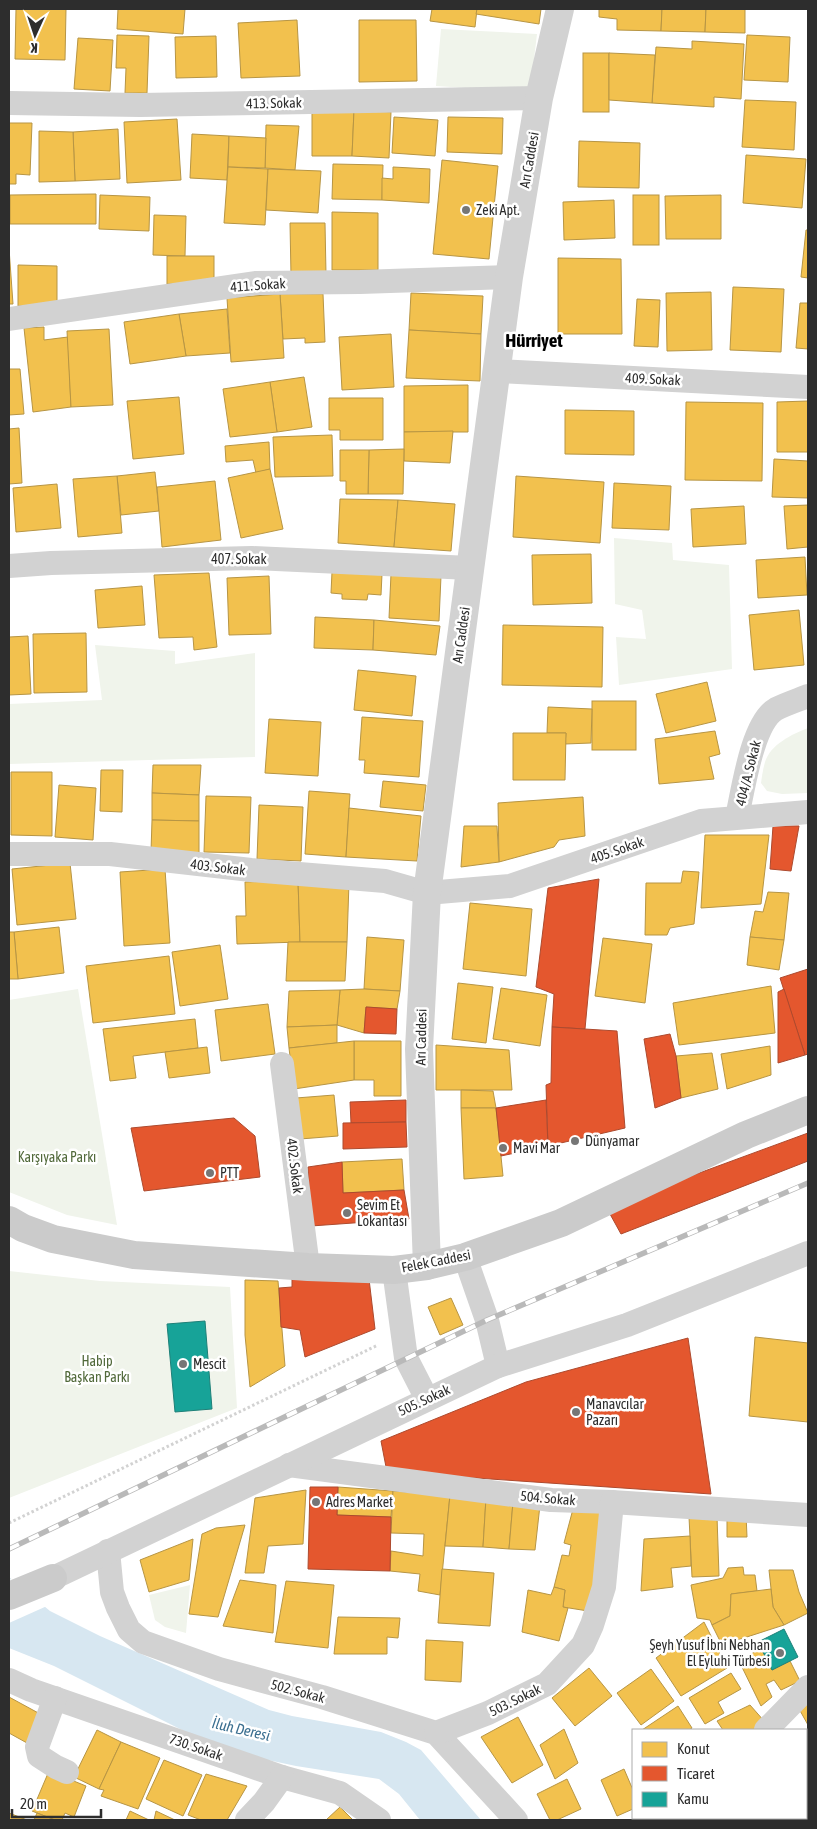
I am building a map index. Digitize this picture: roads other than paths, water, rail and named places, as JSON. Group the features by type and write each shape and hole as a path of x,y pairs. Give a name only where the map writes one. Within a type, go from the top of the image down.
{"main road":[{"name":"Felek Caddesi","path":"9,1220 23,1228 53,1238 134,1255 308,1267 394,1270 427,1266 465,1257 561,1224 746,1135 808,1110"},
{"path":"9,1596 53,1578"}],"street":[{"name":"Arı Caddesi","path":"427,1266 419,1049 427,893 509,276 540,98 560,9"},
{"name":"413. Sokak","path":"9,103 140,105 540,98"},
{"name":"411. Sokak","path":"9,319 255,282 360,282 509,276"},
{"name":"409. Sokak","path":"497,371 808,387"},
{"name":"407. Sokak","path":"9,566 51,563 252,558 470,568"},
{"name":"404/A. Sokak","path":"737,817 749,759 761,725 774,710 808,696"},
{"name":"405. Sokak","path":"427,893 510,886 701,821 808,812"},
{"name":"403. Sokak","path":"9,854 110,854 251,870 385,881 427,893"},
{"name":"402. Sokak","path":"282,1064 308,1267"},
{"name":"505. Sokak","path":"53,1578 498,1366 627,1325 808,1253"},
{"path":"465,1257 487,1320 498,1366"},
{"path":"394,1270 406,1358 427,1399"},
{"name":"504. Sokak","path":"289,1465 550,1500 612,1502 808,1515"},
{"name":"503. Sokak","path":"436,1733 488,1713 547,1684 583,1645 592,1625 604,1587 612,1502"},
{"name":"502. Sokak","path":"108,1551 112,1592 118,1608 129,1630 143,1642 228,1672 322,1698 436,1733"},
{"name":"730. Sokak","path":"9,1680 31,1690 282,1777 340,1793 379,1820"},
{"path":"767,1729 808,1687"},
{"path":"55,1698 37,1747 39,1756 67,1772"},
{"path":"436,1733 516,1820"},
{"path":"247,1820 264,1802 282,1777"}],"water":[{"name":"İluh Deresi","path":"9,1577 50,1611 100,1636 269,1710 381,1732 406,1742 421,1750 481,1820 420,1820 399,1794 379,1779 296,1766 249,1756 184,1731 54,1666 9,1648"}],"railway":[{"path":"9,1549 487,1320 808,1183"}],"place":[{"name":"Zeki Apt.","path":"466,210"},
{"name":"Dünyamar","path":"575,1141"},
{"name":"Mavi Mar","path":"503,1148"},
{"name":"PTT","path":"210,1173"},
{"name":"Sevim Et Lokantası","path":"347,1213"},
{"name":"Mescit","path":"183,1364"},
{"name":"Manavcılar Pazarı","path":"576,1412"},
{"name":"Adres Market","path":"316,1502"},
{"name":"Şeyh Yusuf İbni Nebhan El Eyluhi Türbesi","path":"780,1653"}],"district":[{"name":"Hürriyet","path":"534,340"}],"park label":[{"name":"Karşıyaka Parkı","path":"57,1157"},
{"name":"Habip Başkan Parkı","path":"97,1369"}]}
